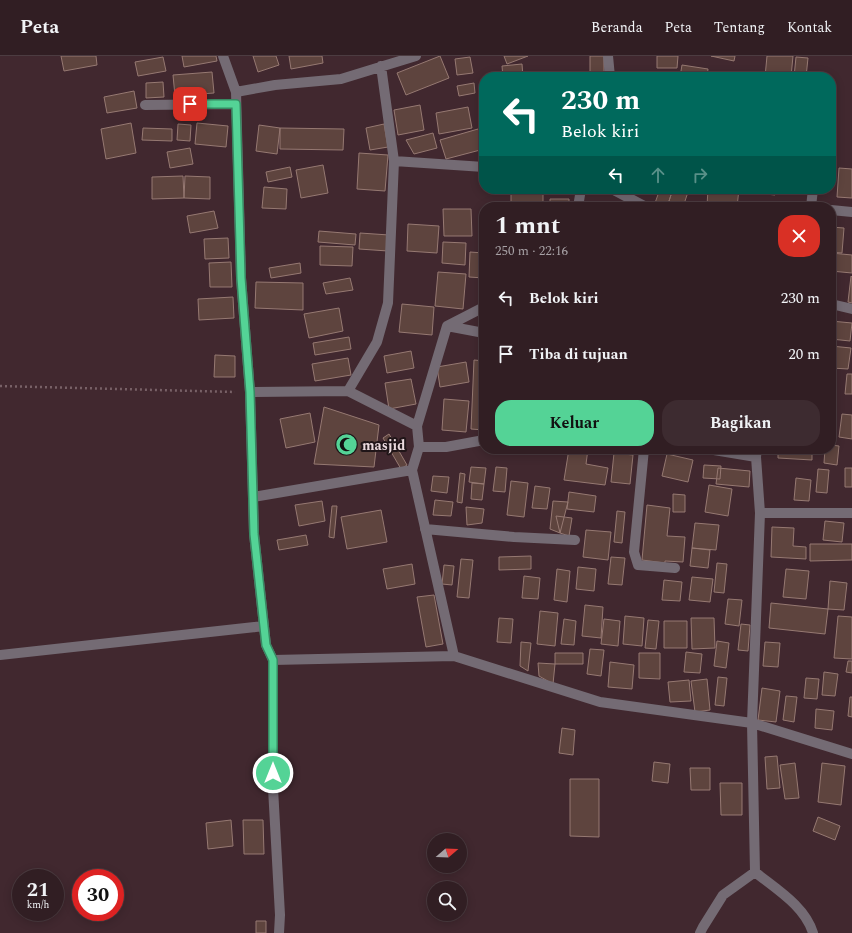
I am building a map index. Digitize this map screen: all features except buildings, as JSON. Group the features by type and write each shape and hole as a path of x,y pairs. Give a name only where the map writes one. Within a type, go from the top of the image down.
{"street":[{"path":"223,56 236,92 241,278 250,392 254,534 266,645 273,660 273,788 280,915 279,933"},
{"path":"236,92 274,85 341,78 416,56"},
{"path":"608,56 610,72"},
{"path":"348,390 377,342 388,303 394,161 381,66"},
{"path":"145,104 236,104"},
{"path":"394,161 479,166"},
{"path":"621,194 637,202"},
{"path":"836,210 852,212"},
{"path":"836,305 852,309"},
{"path":"454,656 412,470 419,447 416,426 447,326 479,310"},
{"path":"447,326 479,332"},
{"path":"250,392 348,390 416,426"},
{"path":"419,447 446,447 479,441"},
{"path":"644,454 634,552 635,559 638,565 675,568"},
{"path":"756,454 760,513 752,723 755,872 799,909 810,925 813,933"},
{"path":"253,497 412,470"},
{"path":"760,513 852,513"},
{"path":"425,529 514,537 575,540"},
{"path":"0,655 264,626"},
{"path":"273,660 454,656 600,702 752,723 852,754"},
{"path":"700,933 723,894 755,872"}],"path":[{"path":"0,386 250,392"}],"place":[{"name":"masjid","path":"347,445"}],"route":[{"path":"190,104 236,104 241,278 250,392 254,534 266,645 273,660 273,773"}]}
